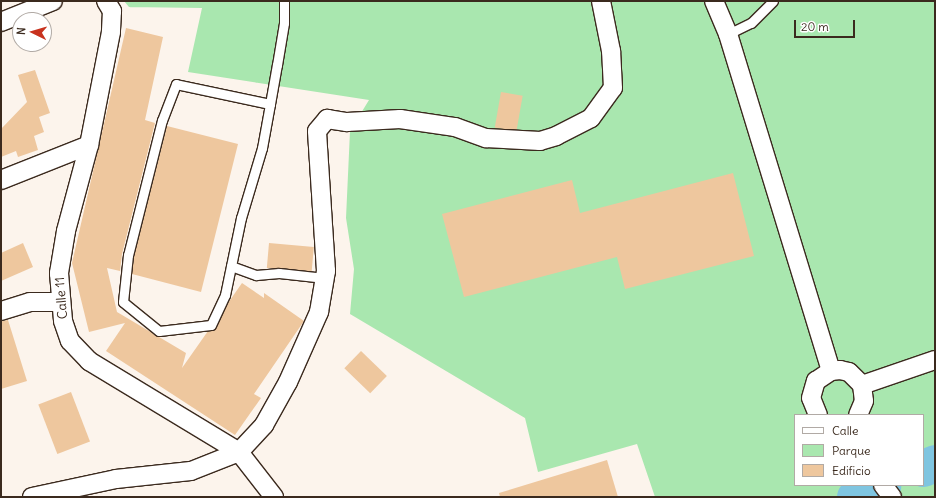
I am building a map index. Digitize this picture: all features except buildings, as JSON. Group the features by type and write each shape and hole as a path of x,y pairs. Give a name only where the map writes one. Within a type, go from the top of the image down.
{"street":[{"path":"1,22 53,1"},
{"name":"Calle 11","path":"106,1 112,11 111,32 89,146 66,231 59,273 60,302 63,321 70,341 89,362 239,452 274,497"},
{"path":"32,497 116,479 191,471 239,452 264,425 288,382 319,312 325,278 317,131 327,119 347,122 400,119 455,126 486,138 540,141 556,136 592,118 613,88 610,51 601,1"},
{"path":"714,1 728,34 830,371"},
{"path":"1,180 89,146"},
{"path":"1,311 30,302 60,302"},
{"path":"862,385 935,360"},
{"path":"818,414 811,398 812,389 816,381 830,371 849,372 862,385 864,401 858,414"},
{"path":"884,486 892,497"}],"lane":[{"path":"270,104 176,84 162,120 128,255 123,302 159,331 211,326 225,295 241,218 262,148 270,104 284,23 284,1"},
{"path":"728,34 751,23 773,1"},
{"path":"231,266 256,275 279,273 325,278"}],"green space":[{"path":"124,1 935,1 935,497 655,497 637,444 538,472 525,418 350,314 354,269 346,218 350,131 369,100 188,72 202,8 129,7"}],"waterway":[{"path":"924,468 935,463"},
{"path":"855,497 880,486"}]}
